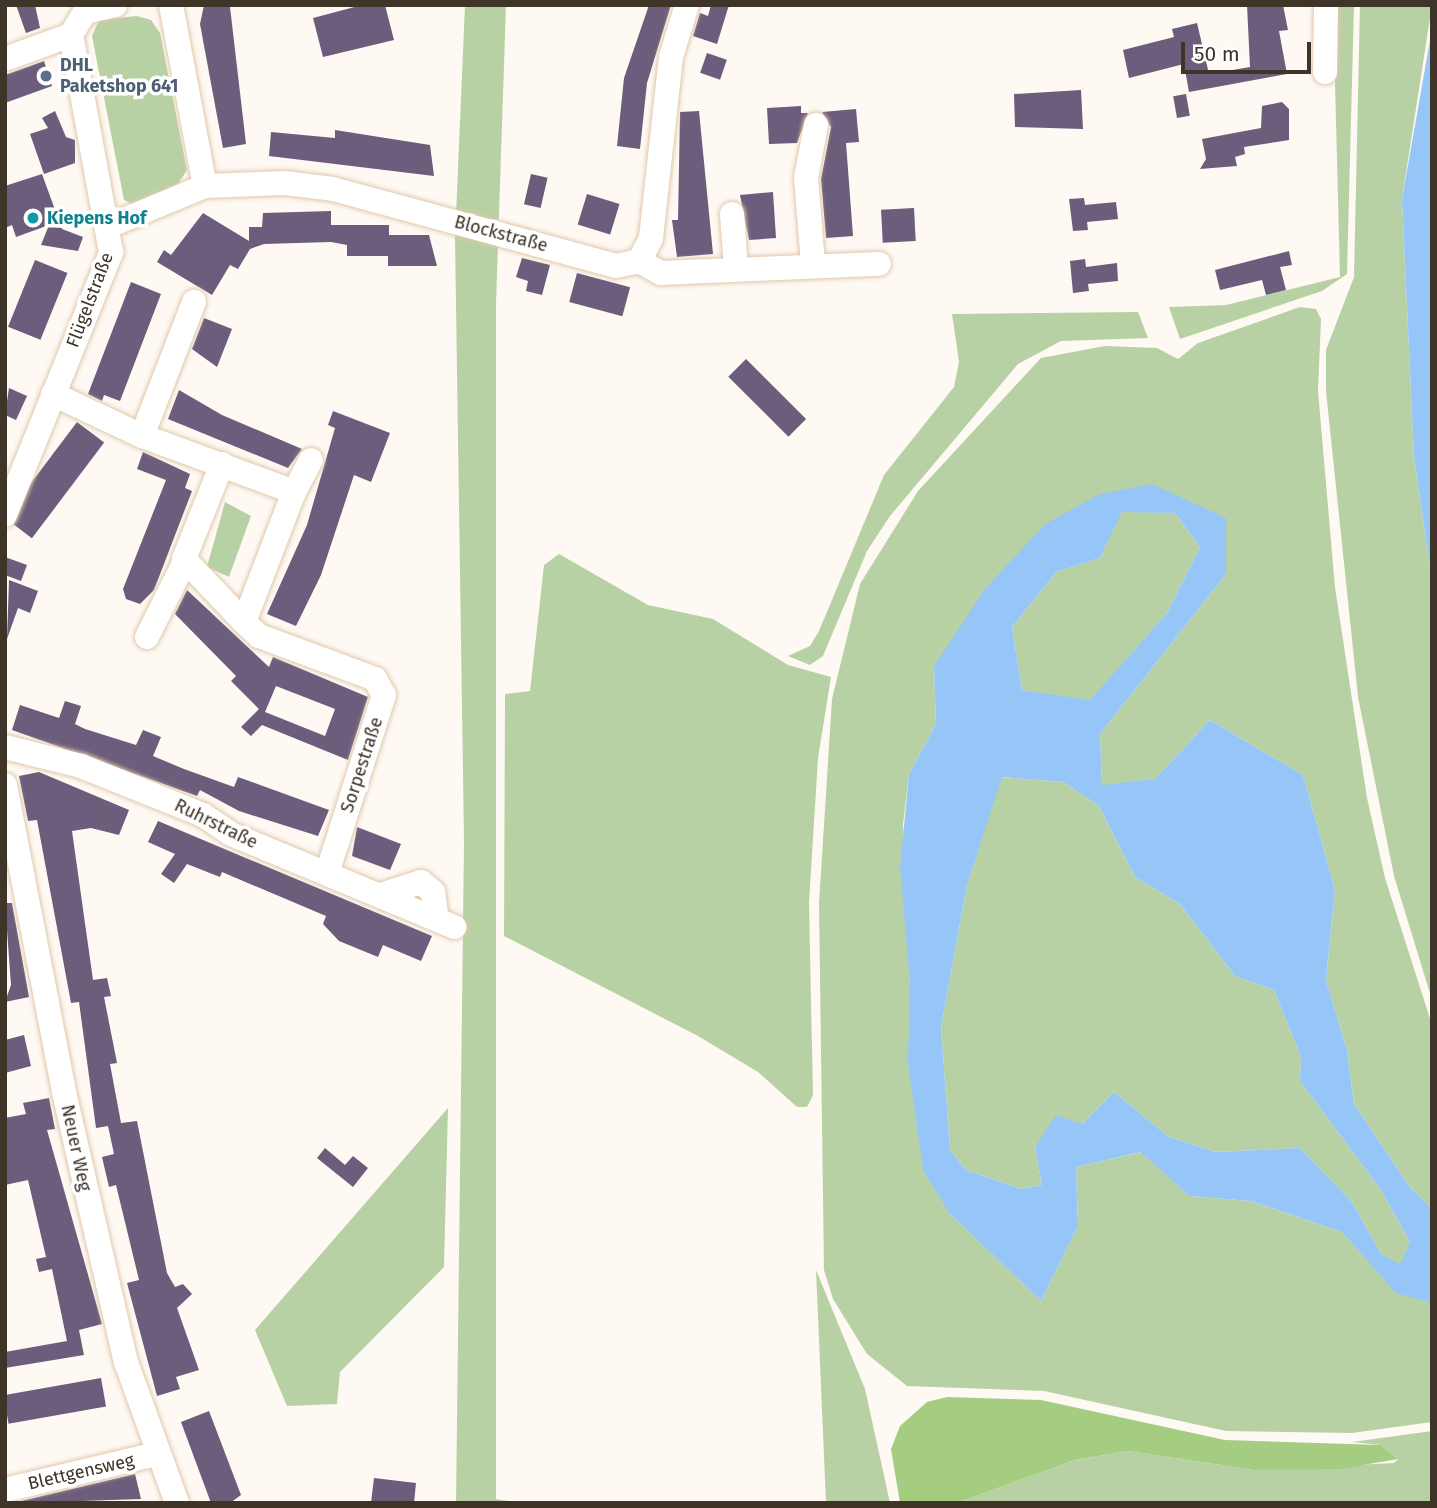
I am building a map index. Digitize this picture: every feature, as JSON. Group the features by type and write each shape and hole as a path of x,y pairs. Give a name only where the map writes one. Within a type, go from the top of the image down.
{"street":[{"path":"5,59 71,36 84,9 115,5"},
{"path":"171,5 205,186"},
{"path":"687,5 671,57 651,238 639,261 662,273 813,263 879,264"},
{"path":"1325,72 1326,5"},
{"name":"Flügelstraße","path":"5,515 107,262 109,226 71,36"},
{"path":"813,263 806,178 816,125"},
{"name":"Blockstraße","path":"109,226 205,186 320,186 616,265 639,261"},
{"path":"732,214 736,269"},
{"path":"142,436 194,302"},
{"path":"53,394 142,436 294,492"},
{"path":"244,622 294,492 311,460"},
{"path":"147,637 184,563 222,464"},
{"name":"Sorpestraße","path":"184,563 259,636 375,679 382,689 328,870"},
{"name":"Ruhrstraße","path":"5,747 82,766 384,894 445,923"},
{"name":"Neuer Weg","path":"5,785 83,1181 132,1387 177,1503"},
{"name":"Blettgensweg","path":"5,1490 156,1454"}],"green space":[{"path":"465,5 506,5 496,304 496,1499 521,1503 456,1503 464,841 455,238"},
{"path":"1333,5 1354,5 1347,274 1322,291 1180,339 1169,307 1226,305 1340,277"},
{"path":"1360,5 1432,5 1402,199 1414,457 1432,580 1432,1000 1394,876 1358,697 1326,391 1326,350 1354,277"},
{"path":"137,16 151,20 160,33 187,170 176,187 135,205 124,200 92,36 99,20"},
{"path":"1300,307 1316,309 1321,319 1318,391 1335,587 1367,798 1385,878 1432,1025 1432,1208 1411,1189 1354,1104 1347,1050 1326,980 1335,890 1303,775 1210,720 1155,779 1102,786 1100,734 1226,574 1152,484 934,666 936,724 909,774 903,825 910,983 950,1214 1041,1301 1078,1226 1076,1167 1142,1152 1189,1196 1251,1201 1342,1232 1396,1292 1432,1303 1432,1422 1352,1433 1226,1431 1044,1391 907,1386 867,1354 833,1299 824,1270 819,903 832,699 860,584 918,491 1041,358 1105,346 1157,348 1178,359 1198,343"},
{"path":"1138,312 1148,338 1061,341 1018,364 890,516 867,551 823,656 810,665 788,656 810,646 819,631 884,475 954,387 959,362 952,314"},
{"path":"225,502 251,516 229,577 207,567"},
{"path":"1122,511 1175,513 1200,547 1167,613 1090,701 1022,690 1012,627 1056,572 1100,558"},
{"path":"559,554 648,605 713,619 788,665 831,677 818,758 809,903 813,1095 807,1107 797,1107 758,1072 698,1036 504,936 505,694 530,691 544,565"},
{"path":"1001,777 1063,782 1099,806 1135,877 1180,904 1235,976 1274,990 1301,1057 1300,1081 1381,1190 1410,1242 1400,1265 1381,1254 1352,1202 1300,1148 1216,1152 1169,1137 1114,1092 1082,1124 1035,1147 1042,1185 1022,1189 966,1170 950,1150 941,1027 967,885"},
{"path":"448,1108 444,1267 340,1372 337,1404 287,1406 255,1330"},
{"path":"816,1270 865,1389 890,1503 826,1503"},
{"path":"947,1397 1041,1400 1225,1440 1381,1445 1398,1459 1340,1469 1254,1470 1128,1451 1075,1460 957,1503 900,1503 891,1449 900,1426 927,1402"},
{"path":"1432,1431 1432,1503 957,1503 1075,1460 1128,1451 1254,1470 1394,1463 1398,1459 1381,1445 1352,1442"}],"water":[{"path":"1432,29 1432,580 1414,457 1402,199"},
{"path":"1152,484 1226,518 1226,574 1100,734 1102,785 1155,779 1210,720 1303,775 1335,890 1326,980 1347,1050 1354,1104 1411,1189 1432,1208 1432,1303 1396,1293 1342,1232 1251,1201 1189,1196 1141,1152 1076,1167 1078,1226 1041,1301 950,1214 923,1170 908,1063 910,983 900,867 909,774 936,724 934,666 985,589 1045,524 1100,494","holes":["1122,512 1175,513 1200,547 1167,613 1090,700 1022,690 1012,627 1056,572 1100,558","1002,777 1063,782 1099,806 1135,877 1180,904 1235,976 1274,990 1301,1057 1300,1081 1381,1190 1410,1242 1400,1264 1381,1254 1352,1202 1300,1148 1216,1152 1169,1137 1114,1092 1082,1124 1056,1115 1035,1147 1042,1185 1022,1189 966,1170 950,1150 941,1027 967,885"]}],"building":[{"path":"16,5 35,5 40,28 26,33"},
{"path":"204,5 230,7 246,144 223,148 200,24"},
{"path":"362,5 385,5 394,40 323,57 313,18"},
{"path":"649,5 671,5 647,83 640,149 617,146 624,78"},
{"path":"711,5 729,5 717,44 693,36 700,13 708,16"},
{"path":"1247,5 1283,5 1288,30 1279,31 1287,74 1189,92 1184,64 1129,78 1123,50 1174,37 1172,29 1197,23 1209,74 1250,67"},
{"path":"707,53 727,60 720,80 700,73"},
{"path":"44,61 52,86 5,103 5,75"},
{"path":"1081,90 1083,129 1015,127 1014,94"},
{"path":"1186,94 1190,116 1177,118 1173,96"},
{"path":"1282,102 1289,109 1289,140 1244,147 1245,154 1235,157 1237,166 1200,169 1206,159 1202,139 1261,128 1262,106"},
{"path":"801,106 801,113 808,113 797,143 769,144 767,108"},
{"path":"856,109 859,142 846,143 853,236 826,238 821,179 831,127 822,112"},
{"path":"55,111 66,137 75,140 75,163 44,174 30,134 48,128 42,118"},
{"path":"699,111 713,254 677,257 672,220 678,220 680,112"},
{"path":"335,130 430,145 434,176 269,156 271,132 335,138"},
{"path":"42,174 62,229 83,237 78,251 41,245 49,225 16,237 12,225 5,228 5,186"},
{"path":"531,174 548,178 541,208 524,204"},
{"path":"773,192 776,238 749,240 740,195"},
{"path":"587,194 620,204 610,235 578,225"},
{"path":"1084,198 1085,205 1116,202 1118,219 1087,222 1088,230 1073,231 1069,199"},
{"path":"914,208 916,241 883,243 881,210"},
{"path":"331,211 331,225 389,225 389,235 429,235 437,266 388,266 388,256 347,256 347,245 331,242 264,244 250,249 238,269 230,265 212,295 157,262 164,250 171,255 203,213 249,241 249,227 262,227 263,213"},
{"path":"1289,251 1292,265 1280,267 1286,290 1266,295 1262,280 1220,290 1215,270"},
{"path":"522,258 550,265 542,295 526,291 528,281 516,277"},
{"path":"1085,259 1086,267 1117,263 1118,281 1088,284 1089,291 1073,293 1070,261"},
{"path":"35,260 67,273 40,340 8,327"},
{"path":"577,273 630,287 622,316 569,302"},
{"path":"131,282 161,294 120,401 104,395 102,401 88,394"},
{"path":"204,318 232,329 217,367 192,349"},
{"path":"746,359 806,419 788,437 728,377"},
{"path":"9,388 27,396 16,420 5,415"},
{"path":"179,390 222,415 302,449 288,468 168,419"},
{"path":"333,411 390,433 371,482 354,475 321,575 296,626 267,614 307,525 335,428 328,425"},
{"path":"77,422 104,442 32,538 5,518"},
{"path":"143,452 190,474 185,488 192,491 154,590 140,604 126,599 123,589 166,480 137,469"},
{"path":"5,557 27,565 21,581 5,575"},
{"path":"9,580 38,591 30,613 18,608 7,639"},
{"path":"187,590 269,667 273,657 368,697 348,760 262,725 251,736 241,727 259,709 231,681 236,676 175,614","holes":["276,686 335,709 325,736 265,712"]},
{"path":"65,701 81,706 75,724 85,729 136,745 143,730 161,737 153,756 234,787 238,777 329,810 318,836 239,811 200,790 197,796 12,730 20,705 59,718"},
{"path":"39,772 129,810 119,835 91,828 72,831 93,980 107,978 111,996 104,997 117,1063 110,1064 121,1123 137,1121 167,1273 175,1287 183,1284 192,1294 177,1308 199,1370 176,1377 180,1389 157,1396 127,1283 139,1280 116,1185 109,1187 102,1157 114,1154 108,1126 96,1128 79,1002 71,1003 37,820 28,821 19,776"},
{"path":"158,821 432,936 421,961 383,945 378,957 339,941 323,924 326,916 222,872 220,877 187,864 174,883 161,874 175,854 148,842"},
{"path":"357,827 401,844 390,870 352,856"},
{"path":"5,903 12,903 29,997 5,1002 11,985"},
{"path":"24,1035 31,1066 5,1073 5,1040"},
{"path":"49,1098 55,1129 47,1130 102,1324 79,1330 84,1355 5,1368 5,1352 67,1341 52,1269 39,1272 36,1259 46,1257 28,1180 5,1185 5,1118 26,1114 23,1103"},
{"path":"325,1148 345,1165 353,1156 368,1168 353,1187 317,1158"},
{"path":"101,1378 106,1407 9,1424 5,1395"},
{"path":"209,1411 241,1495 230,1503 211,1503 181,1422"},
{"path":"135,1474 141,1499 21,1503 21,1501"},
{"path":"374,1478 416,1483 414,1503 371,1503"}],"place":[{"name":"DHL Paketshop 641","path":"46,76"},
{"name":"Kiepens Hof","path":"33,218"}]}
